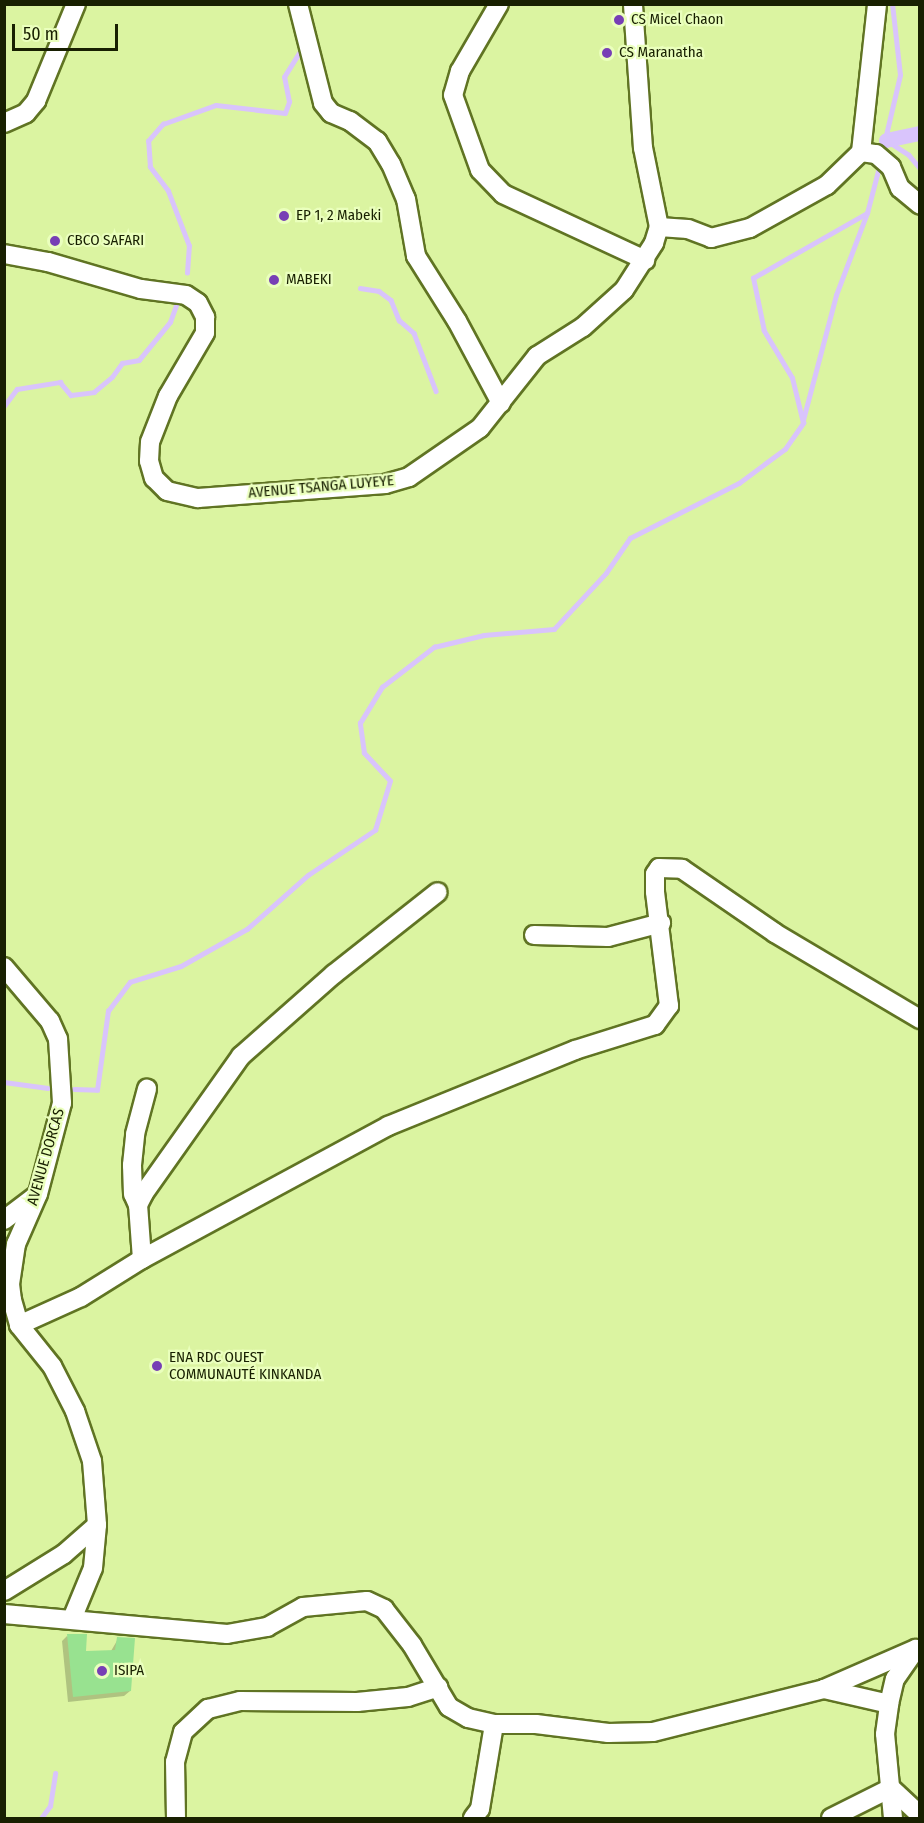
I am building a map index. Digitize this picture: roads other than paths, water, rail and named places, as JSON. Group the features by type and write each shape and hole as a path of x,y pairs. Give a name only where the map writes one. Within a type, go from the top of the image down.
{"street":[{"path":"4,123 26,113 36,101 76,4"},
{"path":"298,4 323,103 331,113 372,136 391,164 406,199 416,256 457,321 501,403"},
{"path":"499,4 460,71 453,95 480,170 503,194 645,260"},
{"path":"633,4 643,148 659,227 688,229 711,238 750,228 875,157"},
{"path":"876,4 875,157 900,188 920,206"},
{"name":"AVENUE TSANGA LUYEYE","path":"4,254 48,262 141,289 186,295 198,303 205,317 205,333 168,396 150,441 149,461 154,478 167,491 198,498 385,484 409,477 480,428 537,356 607,306 624,290 645,260 659,227"},
{"path":"72,1619 93,1568 97,1525 92,1461 75,1411 52,1366 19,1325 81,1297 142,1259 388,1126 575,1050 656,1025 669,1006 655,874 669,866 682,868 775,933 920,1019"},
{"path":"138,1206 242,1056 334,974 438,892"},
{"path":"534,935 608,937 661,923"},
{"name":"AVENUE DORCAS","path":"4,967 50,1021 58,1039 62,1103 38,1194 16,1244 10,1284 19,1325"},
{"path":"142,1259 138,1206 133,1194 132,1165 135,1134 147,1089"},
{"path":"4,1220 38,1194"},
{"path":"4,1592 64,1554 97,1525"},
{"path":"4,1614 227,1634 267,1627 303,1607 368,1601 384,1609 412,1645 449,1707 468,1718 494,1724 536,1724 608,1733 653,1732 824,1689 918,1647"},
{"path":"892,1818 885,1734 889,1704 895,1679 918,1647"},
{"path":"177,1818 175,1762 183,1732 208,1709 240,1701 357,1702 408,1697 438,1687"},
{"path":"824,1689 889,1704"},
{"path":"473,1818 480,1809 494,1724"},
{"path":"891,1788 920,1815"},
{"path":"831,1818 891,1788"}],"waterway":[{"path":"882,152 900,75 892,4"},
{"path":"187,273 189,246 168,191 150,167 148,141 163,124 216,105 285,113 289,102 284,77 303,47"},
{"path":"886,140 920,133"},
{"path":"886,140 909,155 920,168"},
{"path":"74,1089 97,1090 108,1011 130,982 181,966 247,929 308,875 375,830 390,781 364,753 360,723 382,687 434,647 484,635 554,629 606,573 630,538 739,483 785,449 803,423 792,378 764,331 753,278 867,213 880,163"},
{"path":"803,420 836,295 867,213"},
{"path":"360,288 379,291 391,300 399,320 414,333 436,391"},
{"path":"4,406 17,389 60,382 71,395 94,392 112,377 122,363 139,360 170,322 178,300"},
{"path":"4,1082 48,1088"},
{"path":"41,1818 50,1806 55,1773"}],"place":[{"name":"CS Micel Chaon","path":"619,20"},
{"name":"CS Maranatha","path":"607,53"},
{"name":"EP 1, 2 Mabeki","path":"284,216"},
{"name":"CBCO SAFARI","path":"55,241"},
{"name":"MABEKI","path":"274,280"},
{"name":"ENA RDC OUEST COMMUNAUTÉ KINKANDA","path":"157,1366"},
{"name":"ISIPA","path":"102,1671"}]}
